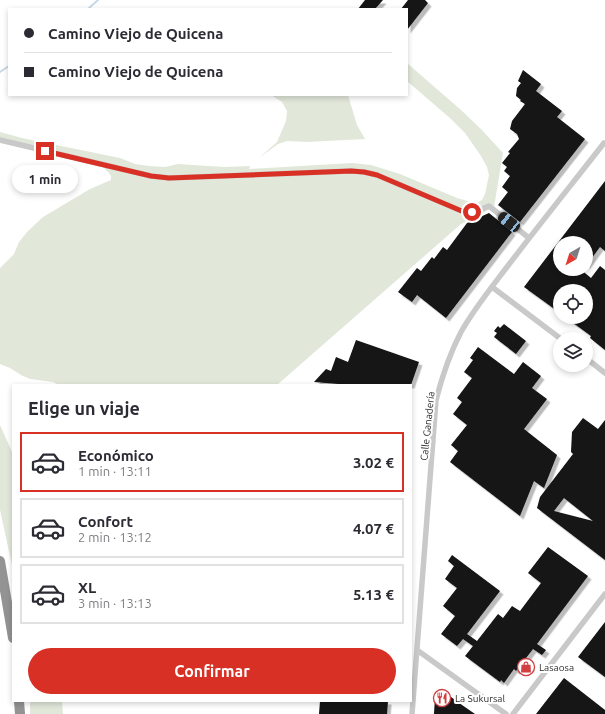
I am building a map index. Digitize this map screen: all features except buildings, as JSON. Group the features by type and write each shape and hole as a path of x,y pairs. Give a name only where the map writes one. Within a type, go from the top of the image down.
{"highway":[{"path":"0,561 12,632"},
{"path":"19,702 20,714"}],"street":[{"path":"0,140 151,176 169,178 351,171 364,172 377,175 464,212 472,212 489,206 529,238"},
{"name":"Calle Ganadería","path":"412,714 436,400 441,381 450,355 461,332 475,309 604,142"},
{"path":"492,287 553,333"},
{"path":"593,363 605,372"},
{"path":"513,714 605,594"},
{"path":"417,650 506,714"}],"shaded area":[{"path":"408,64 461,110 503,153 494,207 461,224 278,384 57,384 53,382 30,379 0,364 0,268 14,254 19,242 27,232 43,217 90,189 111,180 111,176 103,167 0,143 0,132 22,138 120,158 135,164 149,166 165,167 178,164 224,167 250,166 249,169 352,163 371,165 400,174 457,198 477,203 482,200 485,194 489,175 487,167 465,133 408,82"},
{"path":"273,96 348,96 357,125 365,139 307,142 287,141 278,144 259,158 277,142 286,121 287,111 282,102"},
{"path":"0,425 12,452 12,565 0,510"},
{"path":"30,702 62,702 63,714 30,714"}],"waterway":[{"path":"89,8 98,0"},
{"path":"0,72 8,67"}],"place":[{"name":"Lasaosa","path":"526,667"},
{"name":"La Sukursal","path":"442,698"}],"route":[{"path":"45,151 151,176 169,178 351,171 364,172 377,175 464,212 472,212"}]}
